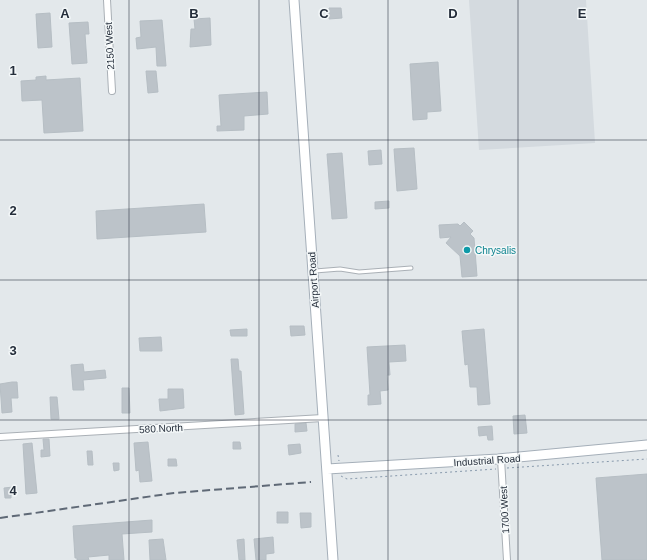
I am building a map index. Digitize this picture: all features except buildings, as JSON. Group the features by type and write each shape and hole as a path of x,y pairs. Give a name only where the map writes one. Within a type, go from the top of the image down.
{"street":[{"name":"2150 West","path":"106,0 112,91"},
{"name":"Airport Road","path":"294,0 333,560"},
{"name":"580 North","path":"0,437 323,418"},
{"name":"Industrial Road","path":"327,469 501,459 647,446"},
{"name":"1700 West","path":"501,459 507,560"}],"lane":[{"path":"313,271 340,269 359,272 411,268"}],"path":[{"path":"338,455 341,476 347,479 495,469"},
{"path":"507,468 647,459"}],"shaded area":[{"path":"469,0 586,0 595,143 479,150"}],"railway":[{"path":"0,518 174,493 311,482"}],"place":[{"name":"Chrysalis","path":"467,250"}]}
